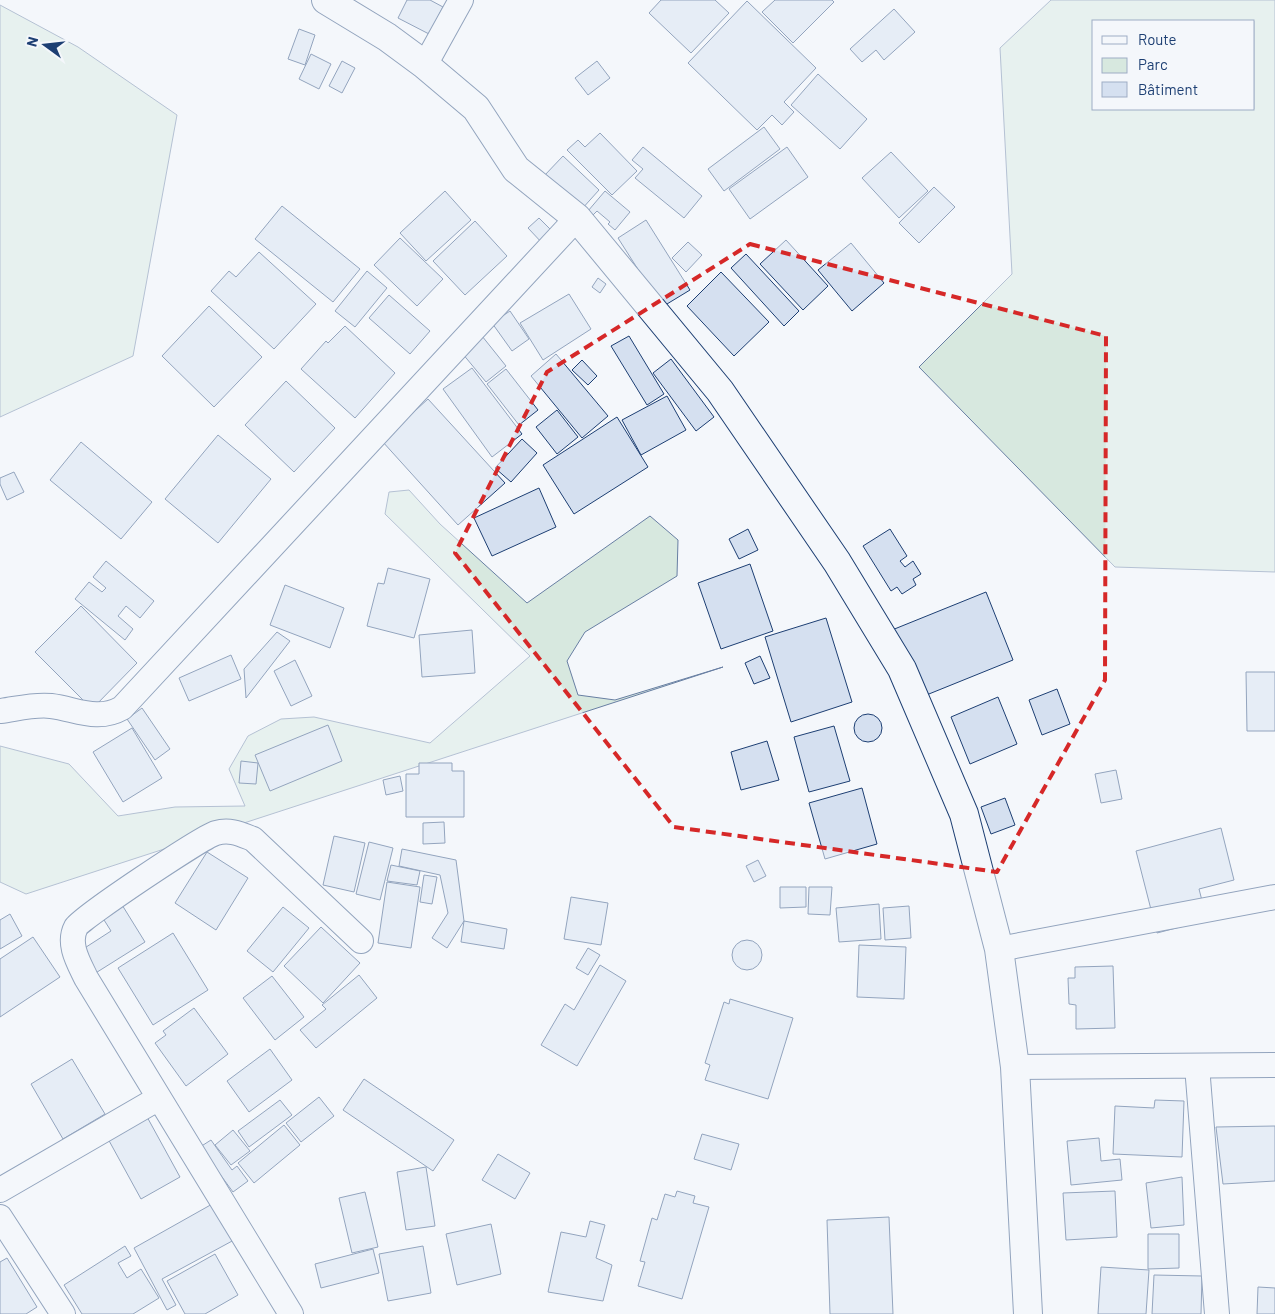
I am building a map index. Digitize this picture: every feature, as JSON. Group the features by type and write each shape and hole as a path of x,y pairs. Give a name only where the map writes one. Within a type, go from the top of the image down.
{"street":[{"path":"326,0 353,15 425,65 476,108 516,169 577,218 720,391 838,562 902,669 964,814 999,949 1015,1067 1028,1314"},
{"path":"425,65 461,0"},
{"path":"0,711 50,706 88,715 105,715 122,708 577,218"},
{"path":"291,1314 86,978 72,942 76,926 151,872 215,833 233,831 253,839 361,940"},
{"path":"999,949 1275,897"},
{"path":"1015,1067 1275,1065"},
{"path":"1197,1066 1216,1314"},
{"path":"0,1190 159,1098"},
{"path":"0,1217 63,1314"}],"highlighted area":[{"path":"750,244 1106,336 1105,680 997,872 674,827 455,553 547,372"}],"green space":[{"path":"1051,0 1275,0 1275,572 1115,567 919,367 1012,274 1000,48"},
{"path":"0,5 78,47 177,115 133,356 0,417"},
{"path":"409,490 440,524 527,603 650,516 678,540 677,576 585,632 567,661 578,695 615,700 723,667 26,894 0,882 0,746 69,764 118,816 175,807 245,806 229,769 248,736 281,719 314,717 430,743 530,656 385,514 389,492"}],"building":[{"path":"407,0 430,0 443,7 429,34 398,18"},
{"path":"661,0 715,0 729,13 691,53 649,13"},
{"path":"775,0 832,0 834,2 793,43 762,12"},
{"path":"747,1 816,68 784,102 794,112 782,125 772,115 757,130 688,63"},
{"path":"894,9 915,32 884,60 876,50 862,62 850,49"},
{"path":"299,29 315,35 305,65 288,59"},
{"path":"311,54 331,64 319,89 299,79"},
{"path":"342,61 355,68 342,93 329,86"},
{"path":"597,61 610,78 588,95 575,78"},
{"path":"818,74 867,119 840,149 791,105"},
{"path":"764,127 780,149 724,191 708,169"},
{"path":"600,133 637,171 612,195 567,150 578,140 585,147"},
{"path":"643,147 702,196 684,218 635,178 643,169 632,160"},
{"path":"787,147 808,177 750,219 729,189"},
{"path":"891,152 928,191 899,218 862,178"},
{"path":"563,156 599,190 581,210 544,176"},
{"path":"934,187 955,207 919,243 899,223"},
{"path":"445,191 471,220 426,261 400,233"},
{"path":"605,191 630,212 615,230 608,224 610,222 597,211 593,215 588,211"},
{"path":"282,206 360,269 333,302 255,239"},
{"path":"539,218 555,234 544,245 528,228"},
{"path":"646,220 690,290 662,307 618,238"},
{"path":"475,221 507,256 465,295 433,261"},
{"path":"400,238 443,279 417,306 374,265"},
{"path":"786,240 828,286 803,310 760,264"},
{"path":"688,242 702,255 686,272 672,258"},
{"path":"851,243 884,283 852,311 818,270"},
{"path":"259,252 316,304 274,349 211,291 229,271 236,277"},
{"path":"746,254 799,311 784,326 731,268"},
{"path":"367,271 387,288 355,327 335,311"},
{"path":"721,272 769,322 734,356 687,306"},
{"path":"598,278 606,284 600,293 592,287"},
{"path":"569,294 591,329 543,360 520,323"},
{"path":"389,295 430,331 410,354 369,318"},
{"path":"209,306 262,357 214,407 162,356"},
{"path":"510,311 529,339 512,351 492,323"},
{"path":"345,326 395,373 355,418 301,369 326,341 328,343"},
{"path":"482,336 506,366 486,382 462,353"},
{"path":"629,336 664,394 647,405 611,346"},
{"path":"556,354 608,416 582,438 531,376"},
{"path":"671,359 714,417 696,431 653,373"},
{"path":"582,360 597,376 588,385 572,370"},
{"path":"472,368 522,434 492,457 443,389"},
{"path":"506,369 538,410 519,425 487,384"},
{"path":"286,381 335,428 294,472 245,425"},
{"path":"667,396 686,430 641,455 622,420"},
{"path":"428,399 505,483 458,525 382,441"},
{"path":"557,410 578,437 557,454 536,427"},
{"path":"617,417 648,467 574,514 543,465"},
{"path":"218,435 271,479 218,543 165,499"},
{"path":"522,439 537,453 511,482 495,468"},
{"path":"81,442 152,502 121,539 50,480"},
{"path":"14,472 24,492 7,500 0,484 0,478"},
{"path":"539,488 556,527 492,556 474,518"},
{"path":"748,529 758,550 739,559 729,539"},
{"path":"890,529 907,556 900,561 905,567 913,561 921,574 913,579 916,585 902,594 897,587 891,591 863,546"},
{"path":"106,561 154,601 140,618 126,606 118,616 133,629 125,640 75,599 89,582 102,592 106,588 93,577"},
{"path":"750,564 773,631 721,649 698,583"},
{"path":"388,568 430,579 414,638 367,626 378,583 384,584"},
{"path":"285,585 344,608 330,648 270,625"},
{"path":"986,592 1013,660 919,698 892,630"},
{"path":"81,606 137,663 92,709 35,652"},
{"path":"826,618 852,702 791,722 765,637"},
{"path":"472,630 475,673 422,677 419,635"},
{"path":"277,632 290,641 246,698 244,669"},
{"path":"231,655 241,679 189,701 179,678"},
{"path":"760,656 770,678 754,684 745,663"},
{"path":"295,660 312,696 291,706 274,671"},
{"path":"1246,672 1275,672 1275,731 1247,731"},
{"path":"1057,689 1070,724 1042,735 1029,700"},
{"path":"998,697 1017,744 970,764 951,717"},
{"path":"142,708 170,749 155,760 127,719"},
{"path":"868,714 878,718 882,728 878,738 868,742 858,738 854,728 858,718"},
{"path":"328,725 342,761 270,791 255,755"},
{"path":"834,726 850,781 809,792 794,737"},
{"path":"132,728 162,778 123,802 93,752"},
{"path":"767,741 779,780 741,790 731,752"},
{"path":"241,761 258,763 256,784 239,783"},
{"path":"419,763 452,763 452,771 464,771 464,817 406,817 406,774 419,774"},
{"path":"1116,770 1122,799 1101,803 1095,774"},
{"path":"400,776 403,791 386,795 383,780"},
{"path":"862,788 877,844 825,859 809,803"},
{"path":"1005,798 1015,825 991,834 981,807"},
{"path":"444,822 445,843 423,844 423,823"},
{"path":"1221,828 1234,880 1199,889 1207,920 1157,933 1136,851"},
{"path":"334,836 365,843 354,892 323,885"},
{"path":"369,842 393,848 380,900 356,894"},
{"path":"402,849 456,860 464,921 447,948 432,938 448,913 440,875 399,866"},
{"path":"207,852 248,878 216,930 175,903"},
{"path":"758,860 766,876 754,882 746,866"},
{"path":"391,865 420,871 417,885 387,881"},
{"path":"424,875 437,877 432,904 420,902"},
{"path":"387,882 420,887 411,948 378,943"},
{"path":"780,887 806,887 806,907 780,908"},
{"path":"809,887 832,887 830,915 808,914"},
{"path":"571,897 608,903 601,945 564,939"},
{"path":"119,900 145,942 94,974 80,951 111,931 99,912"},
{"path":"879,904 881,939 839,942 836,908"},
{"path":"909,906 911,938 885,940 883,908"},
{"path":"283,907 309,928 273,972 247,951"},
{"path":"10,914 22,936 0,949 0,920"},
{"path":"464,921 507,929 504,949 461,942"},
{"path":"321,927 360,963 323,1003 284,966"},
{"path":"173,933 208,990 153,1025 118,968"},
{"path":"33,937 60,977 0,1017 0,959"},
{"path":"747,940 758,944 762,955 758,966 747,970 736,966 732,955 736,944"},
{"path":"859,945 906,947 904,999 857,997"},
{"path":"588,948 600,955 588,975 576,968"},
{"path":"600,965 626,981 577,1066 541,1045 565,1004 574,1010"},
{"path":"1113,966 1115,1028 1076,1029 1076,1005 1069,1004 1068,978 1075,978 1075,967"},
{"path":"359,975 377,998 316,1048 300,1030 326,1009 322,1005"},
{"path":"272,976 304,1017 275,1040 243,998"},
{"path":"730,999 793,1018 768,1099 705,1080 710,1065 705,1063 724,1002 729,1004"},
{"path":"194,1008 228,1054 186,1086 155,1043 166,1035 163,1031"},
{"path":"270,1049 292,1080 249,1112 227,1081"},
{"path":"72,1059 105,1114 63,1139 31,1084"},
{"path":"364,1079 454,1140 433,1171 343,1110"},
{"path":"319,1097 334,1116 301,1142 286,1123"},
{"path":"280,1100 292,1115 249,1147 238,1131"},
{"path":"1155,1100 1184,1101 1182,1157 1113,1154 1115,1106 1154,1108"},
{"path":"146,1115 180,1177 141,1199 107,1137"},
{"path":"284,1125 300,1145 254,1183 238,1163"},
{"path":"1275,1126 1275,1181 1223,1184 1216,1127"},
{"path":"233,1130 250,1151 231,1165 215,1145"},
{"path":"702,1134 739,1144 731,1170 694,1159"},
{"path":"1099,1138 1101,1161 1120,1159 1122,1180 1071,1185 1067,1141"},
{"path":"211,1140 232,1170 237,1166 248,1181 233,1192 200,1147"},
{"path":"498,1154 530,1173 515,1199 482,1180"},
{"path":"426,1167 435,1226 406,1230 397,1172"},
{"path":"1182,1177 1184,1225 1151,1228 1146,1183"},
{"path":"677,1191 695,1196 693,1203 709,1207 682,1299 638,1286 645,1262 640,1261 652,1218 657,1220 665,1194 675,1197"},
{"path":"1115,1191 1117,1237 1066,1240 1063,1193"},
{"path":"365,1192 378,1247 352,1253 339,1198"},
{"path":"214,1203 234,1240 162,1279 176,1305 167,1310 134,1248"},
{"path":"889,1217 893,1314 830,1314 827,1220"},
{"path":"590,1221 605,1225 596,1258 612,1265 603,1301 548,1292 561,1232 586,1237"},
{"path":"491,1224 501,1274 457,1285 446,1234"},
{"path":"1148,1234 1179,1234 1179,1268 1148,1269"},
{"path":"125,1246 131,1256 118,1263 127,1278 141,1269 159,1298 133,1314 82,1314 64,1285"},
{"path":"423,1246 431,1293 388,1301 379,1254"},
{"path":"373,1249 379,1273 321,1288 315,1264"},
{"path":"215,1254 238,1295 205,1314 185,1314 167,1281"},
{"path":"7,1258 37,1307 26,1314 0,1314 0,1262"},
{"path":"1101,1267 1149,1270 1146,1314 1098,1314"},
{"path":"1154,1275 1202,1276 1201,1314 1152,1314"},
{"path":"1258,1287 1275,1288 1275,1314 1257,1314"}]}
